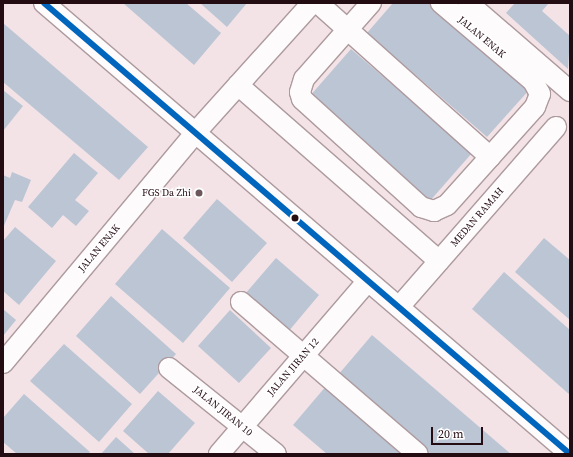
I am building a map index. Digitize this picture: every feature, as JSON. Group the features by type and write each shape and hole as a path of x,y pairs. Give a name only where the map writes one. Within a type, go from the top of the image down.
{"street":[{"path":"44,3 570,454"},
{"path":"195,133 312,3"},
{"path":"318,3 490,157"},
{"name":"JALAN ENAK","path":"371,3 304,79 300,92 306,104 421,207 434,211 447,206 539,100 538,86 522,70 441,3"},
{"path":"468,3 570,91"},
{"path":"238,85 439,261"},
{"name":"MEDAN RAMAH","path":"399,307 556,128"},
{"name":"JALAN ENAK","path":"3,363 195,133"},
{"name":"JALAN JIRAN 12","path":"219,454 368,281"},
{"path":"241,302 418,454"},
{"name":"JALAN JIRAN 10","path":"169,368 276,454"}],"building":[{"path":"123,3 186,3 221,33 194,65"},
{"path":"200,3 247,3 227,27"},
{"path":"393,3 431,3 530,89 487,137 367,33"},
{"path":"515,3 549,3 542,11 570,36 568,69 506,13"},
{"path":"3,23 148,147 119,180 3,82"},
{"path":"351,49 472,153 429,202 309,97"},
{"path":"3,90 23,106 3,131"},
{"path":"74,153 98,173 75,200 89,211 76,226 63,215 52,228 28,207"},
{"path":"12,172 31,180 22,202 15,200 3,228 3,175 10,178"},
{"path":"217,199 267,243 232,282 183,238"},
{"path":"15,227 56,261 19,305 3,291 3,241"},
{"path":"162,229 230,288 183,343 115,284"},
{"path":"544,238 570,260 570,320 515,272"},
{"path":"276,258 319,295 288,332 245,294"},
{"path":"504,272 570,330 570,395 472,309"},
{"path":"111,296 176,354 140,394 76,336"},
{"path":"3,309 16,320 3,336"},
{"path":"230,310 271,348 239,383 198,346"},
{"path":"372,335 511,454 431,454 338,375"},
{"path":"64,344 132,404 99,442 30,381"},
{"path":"327,385 408,454 327,454 293,425"},
{"path":"158,391 195,423 168,454 149,454 123,431"},
{"path":"24,394 90,452 88,454 17,454 3,442 3,418"},
{"path":"116,437 135,454 101,454"}],"transit line":[{"path":"44,3 570,454"}],"place":[{"name":"FGS Da Zhi","path":"199,193"}]}
